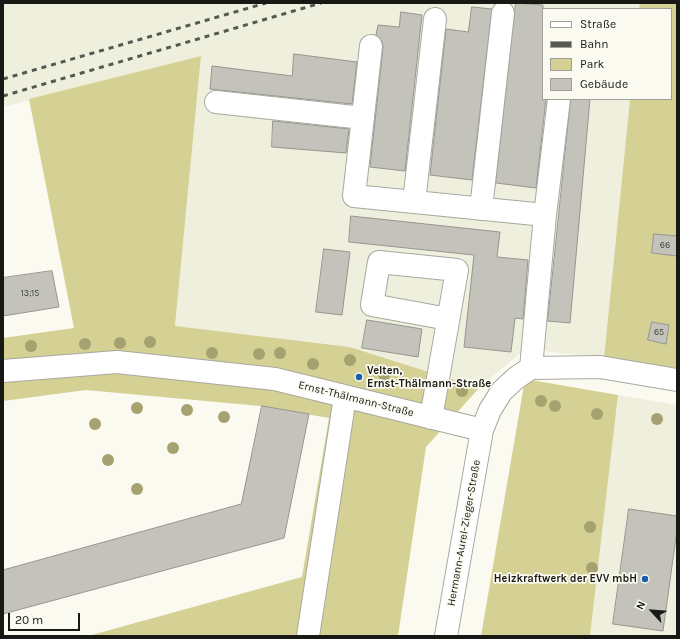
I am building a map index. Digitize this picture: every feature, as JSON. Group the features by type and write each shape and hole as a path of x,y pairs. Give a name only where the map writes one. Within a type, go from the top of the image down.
{"street":[{"path":"481,209 503,13"},
{"path":"414,202 435,19"},
{"path":"370,46 354,196 545,215"},
{"path":"531,368 545,215 559,100"},
{"path":"216,102 363,118"},
{"path":"431,418 448,319"},
{"name":"Ernst-Thälmann-Straße","path":"3,371 117,362 275,379 482,430"},
{"path":"482,430 490,410 502,391 516,378 531,368 600,367 677,380"},
{"path":"308,636 345,397"},
{"name":"Hermann-Aurel-Zieger-Straße","path":"446,636 482,430"}],"shaded area":[{"path":"3,3 640,3 639,8 542,8 542,100 630,100 604,358 525,349 479,388 350,347 175,326 201,56 3,107"},
{"path":"618,395 677,405 677,636 590,636"}],"green space":[{"path":"640,3 677,3 677,368 604,358 630,100 672,100 672,8 639,8"},
{"path":"201,56 175,326 350,347 479,388 426,447 398,636 88,636 302,577 329,418 260,406 86,390 3,401 3,338 74,328 29,99"},
{"path":"525,379 618,395 590,636 481,636"}],"building":[{"path":"516,3 543,5 542,100 546,100 536,188 496,183"},
{"path":"472,7 492,9 472,180 430,175 446,29 468,32"},
{"path":"401,12 422,15 405,171 370,167 383,47 382,41 376,35 378,25 399,27"},
{"path":"294,54 357,62 352,104 210,89 212,66 292,76"},
{"path":"571,100 590,100 570,323 548,321"},
{"path":"273,121 349,129 346,153 272,147"},
{"path":"351,216 500,232 497,257 528,260 523,319 515,318 511,352 464,347 474,255 349,242"},
{"path":"654,234 677,236 677,256 652,253"},
{"path":"324,249 350,252 342,315 316,312"},
{"path":"52,271 59,307 3,316 3,278"},
{"path":"367,320 422,329 418,357 362,348"},
{"path":"652,322 669,325 666,344 648,340"},
{"path":"262,406 309,414 284,538 3,614 3,570 241,504"},
{"name":"Heizkraftwerk der EVV mbH","path":"629,509 677,516 677,530 663,631 613,624"}],"railway":[{"path":"3,79 266,3"},
{"path":"3,96 321,3"}],"place":[{"name":"Velten, Ernst-Thälmann-Straße","path":"359,377"},
{"name":"Heizkraftwerk der EVV mbH","path":"645,579"}]}
